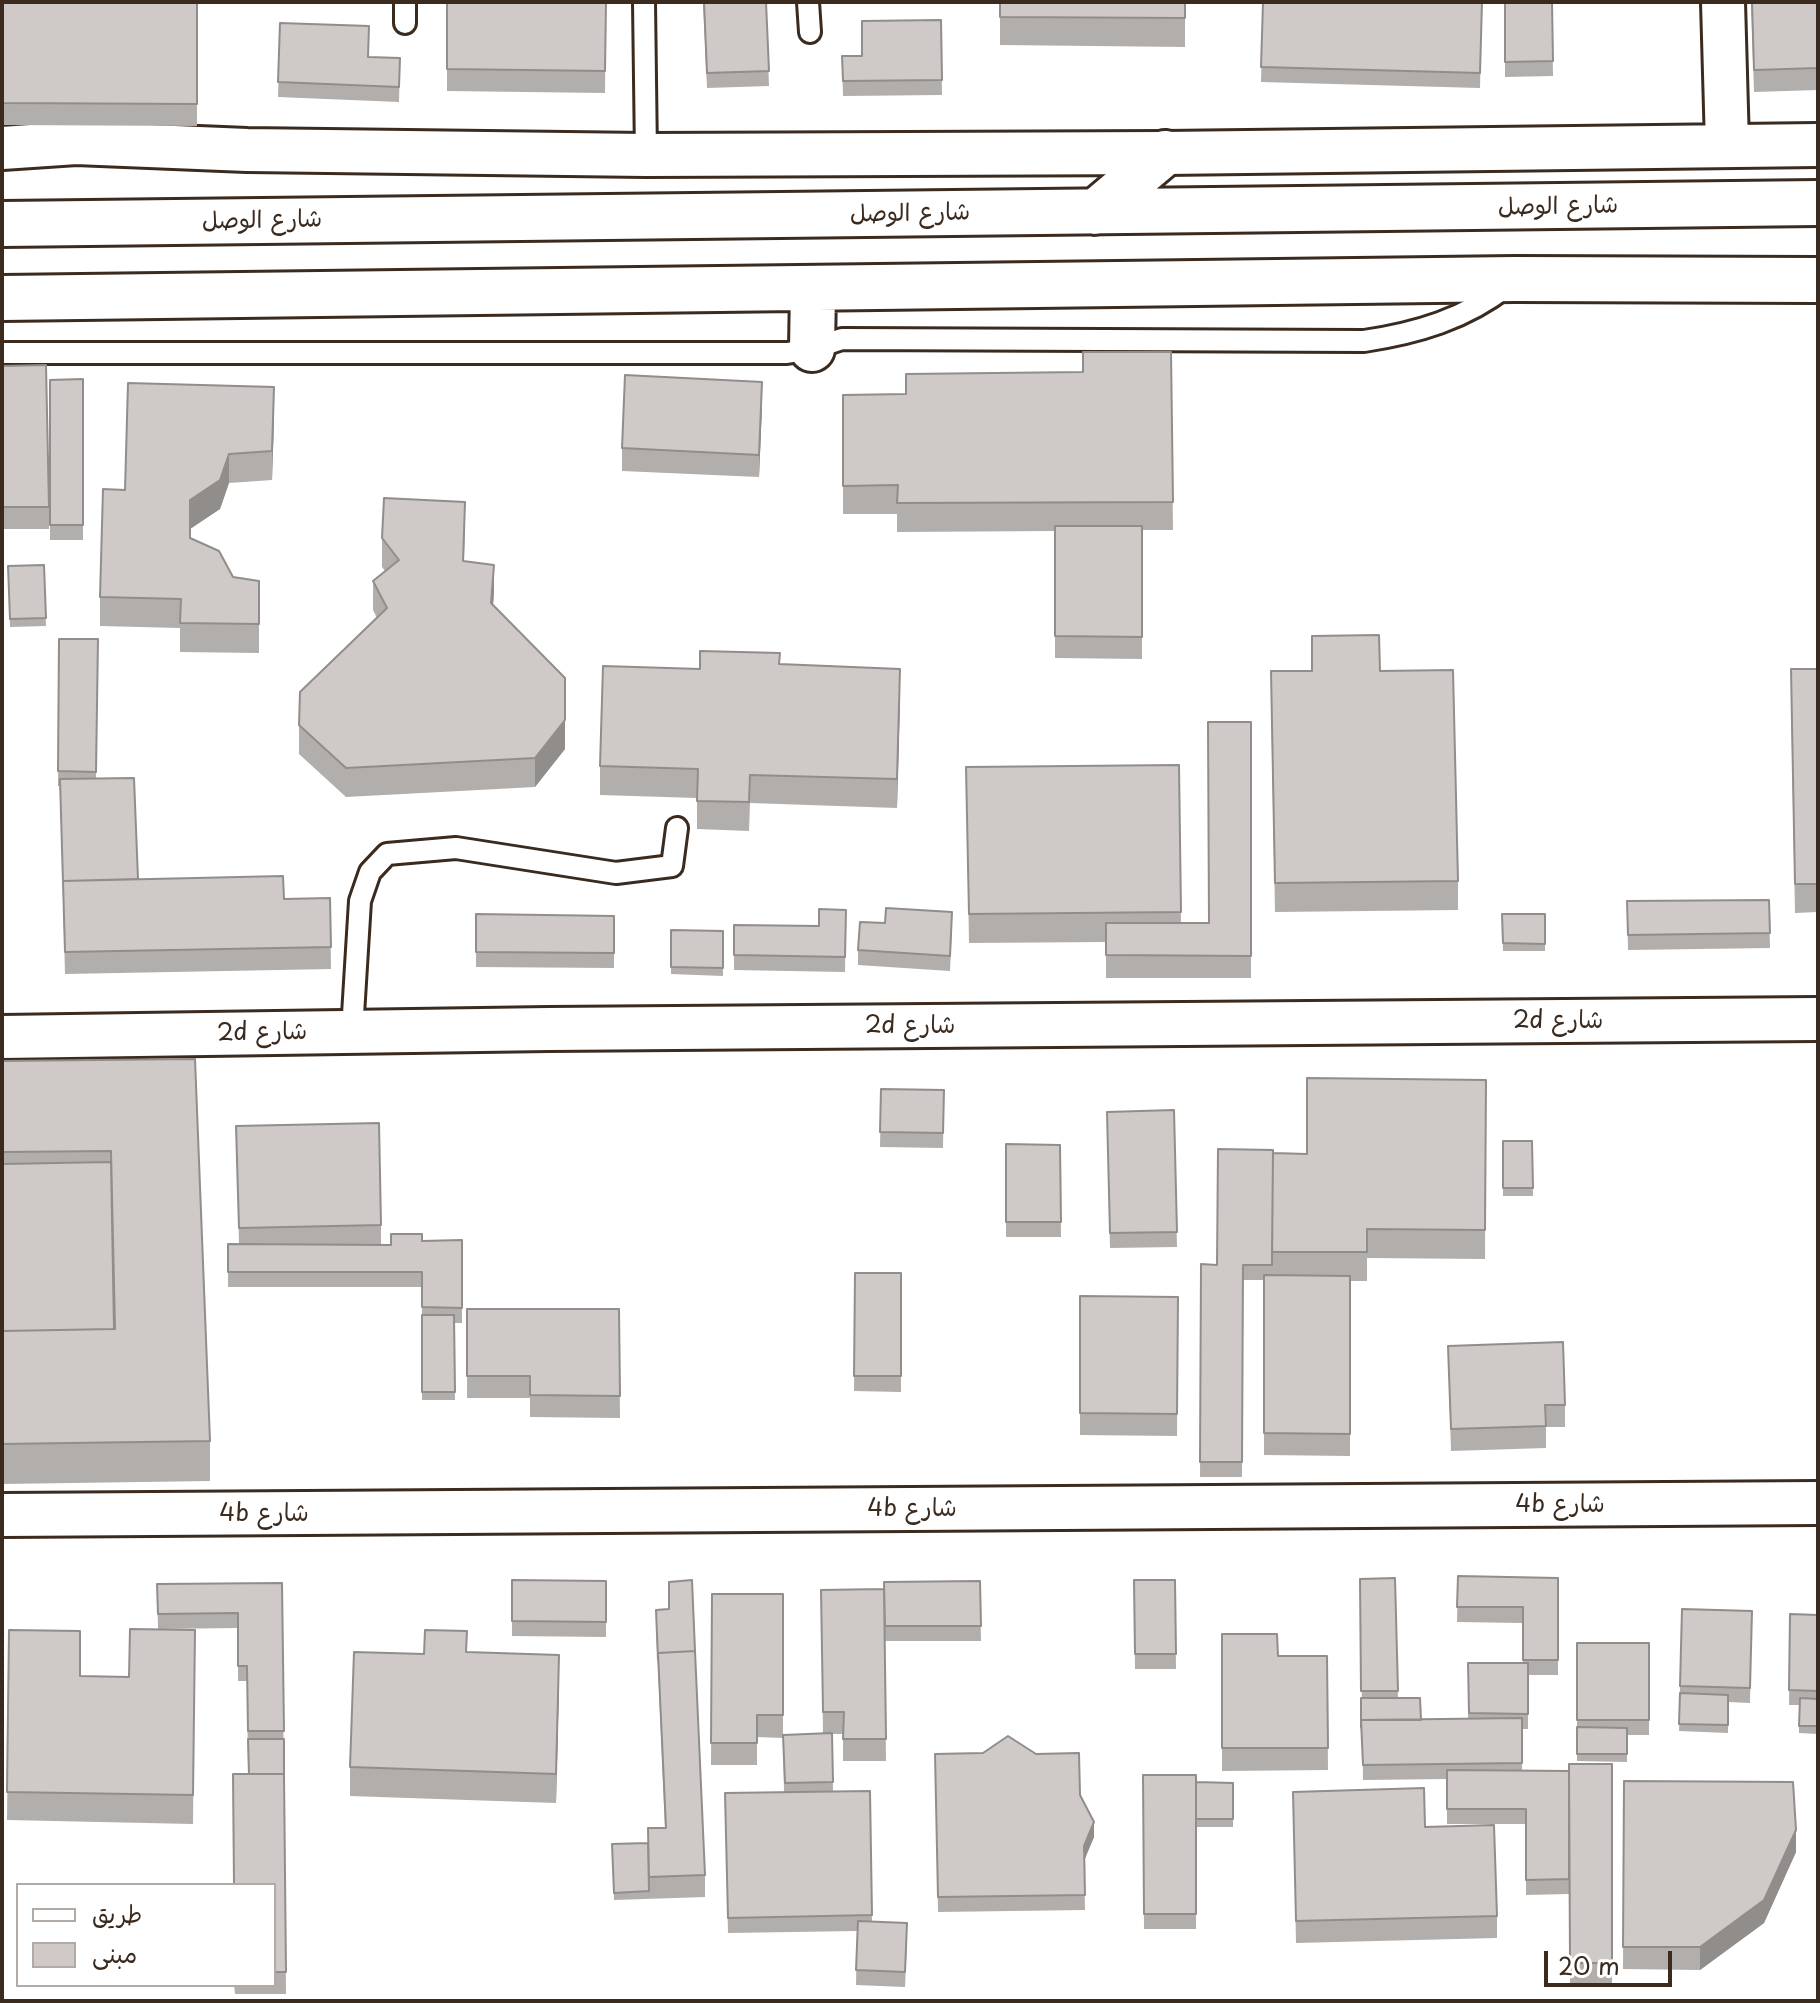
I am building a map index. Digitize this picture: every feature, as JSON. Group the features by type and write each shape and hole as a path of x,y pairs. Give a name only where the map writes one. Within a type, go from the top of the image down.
{"main road":[{"path":"1095,212 1165,153"},
{"name":"شارع الوصل","path":"2,224 1818,203"},
{"path":"2,298 1515,279 1818,280"},
{"path":"812,349 813,289"}],"street":[{"path":"1723,2 1727,145"},
{"path":"2,148 76,143 247,150 646,155 1165,153 1818,145"},
{"name":"2d شارع","path":"2,1037 352,1031 1818,1019"},
{"name":"4b شارع","path":"3,1516 1818,1503"}],"lane":[{"path":"405,2 405,23"},
{"path":"644,2 646,155"},
{"path":"808,2 810,32"},
{"path":"2,353 796,353 831,341 853,338 1364,341 1430,328 1490,299 1515,279"},
{"path":"352,1031 360,901 370,872 387,854 456,848 616,873 672,866 677,828"}],"building":[{"path":"2,2 197,2 197,104 2,103"},
{"path":"447,2 606,2 605,71 447,69"},
{"path":"704,2 766,2 769,71 707,73"},
{"path":"1000,2 1185,2 1185,18 1000,17"},
{"path":"1263,2 1482,2 1480,73 1261,67"},
{"path":"1505,2 1552,2 1553,61 1505,62"},
{"path":"1752,2 1818,2 1818,68 1754,70"},
{"path":"941,20 942,80 843,81 842,56 862,56 862,21"},
{"path":"280,23 369,26 368,57 400,58 399,87 278,82"},
{"path":"1083,352 1171,352 1173,502 897,503 898,485 843,486 843,395 906,394 906,374 1083,372"},
{"path":"46,365 49,507 2,507 2,366"},
{"path":"625,375 762,382 759,455 622,448"},
{"path":"83,379 83,525 50,525 50,380"},
{"path":"128,383 274,387 272,451 229,454 220,480 190,500 190,538 219,551 233,577 259,581 259,624 180,623 181,599 100,597 103,489 125,490"},
{"path":"384,498 465,502 463,561 494,565 491,603 565,678 565,720 535,758 346,768 299,725 300,692 387,608 373,581 399,560 382,538"},
{"path":"1055,526 1142,526 1142,637 1055,636"},
{"path":"44,565 46,618 10,619 8,566"},
{"path":"1379,635 1380,671 1453,670 1458,881 1275,883 1271,671 1312,671 1312,636"},
{"path":"59,639 98,639 96,772 58,771"},
{"path":"700,651 780,653 779,664 900,669 897,779 750,775 749,802 697,801 698,769 600,766 603,666 700,669"},
{"path":"1791,669 1818,669 1818,884 1795,884"},
{"path":"1208,722 1251,722 1251,956 1106,955 1106,923 1209,923"},
{"path":"1179,765 1181,912 969,914 966,767"},
{"path":"134,778 138,879 63,883 60,779"},
{"path":"283,876 284,899 330,898 331,947 65,952 63,881"},
{"path":"1769,900 1770,933 1628,935 1627,901"},
{"path":"886,908 952,912 950,956 858,950 860,922 885,923"},
{"path":"819,909 846,910 845,957 734,955 734,925 819,926"},
{"path":"476,914 614,916 614,953 476,952"},
{"path":"1502,914 1545,914 1545,944 1503,943"},
{"path":"671,930 723,931 723,968 671,967"},
{"path":"195,1059 210,1441 2,1444 2,1331 115,1329 111,1151 2,1152 2,1061"},
{"path":"1307,1078 1486,1080 1485,1230 1367,1229 1367,1252 1272,1252 1273,1153 1307,1154"},
{"path":"881,1089 944,1090 943,1133 880,1132"},
{"path":"1174,1110 1177,1232 1110,1233 1107,1112"},
{"path":"379,1123 381,1225 239,1228 236,1126"},
{"path":"1503,1141 1532,1141 1533,1188 1503,1188"},
{"path":"1006,1144 1060,1145 1061,1222 1006,1222"},
{"path":"1218,1149 1273,1150 1272,1265 1243,1265 1242,1462 1200,1462 1201,1264 1217,1265"},
{"path":"111,1162 114,1329 2,1331 2,1164"},
{"path":"391,1234 422,1234 422,1241 462,1240 462,1308 422,1307 422,1272 228,1272 228,1244 391,1245"},
{"path":"855,1273 901,1273 901,1376 854,1376"},
{"path":"1264,1275 1350,1276 1350,1434 1264,1433"},
{"path":"1080,1296 1178,1297 1177,1414 1080,1413"},
{"path":"467,1309 619,1309 620,1396 530,1395 530,1376 467,1376"},
{"path":"422,1315 454,1315 455,1392 422,1392"},
{"path":"1563,1342 1565,1405 1545,1405 1546,1426 1451,1429 1448,1346"},
{"path":"1458,1576 1558,1578 1558,1660 1523,1660 1523,1607 1457,1607"},
{"path":"1395,1578 1398,1691 1361,1691 1360,1579"},
{"path":"512,1580 606,1581 606,1622 512,1621"},
{"path":"692,1580 695,1651 658,1653 658,1660 656,1610 669,1609 669,1582"},
{"path":"1134,1580 1175,1580 1176,1654 1135,1654"},
{"path":"980,1581 981,1626 885,1626 884,1582"},
{"path":"282,1583 284,1731 248,1731 247,1666 238,1666 238,1613 158,1614 157,1584"},
{"path":"884,1589 886,1739 843,1739 844,1712 823,1712 821,1590"},
{"path":"712,1594 783,1594 783,1715 757,1715 757,1743 711,1743"},
{"path":"1682,1609 1752,1611 1750,1688 1680,1686"},
{"path":"1790,1614 1818,1615 1818,1691 1789,1690"},
{"path":"130,1629 195,1630 193,1795 7,1792 9,1630 80,1631 80,1676 129,1677"},
{"path":"425,1630 467,1631 466,1652 559,1655 556,1774 350,1767 354,1652 424,1654"},
{"path":"1222,1634 1277,1634 1278,1656 1327,1656 1328,1748 1222,1748"},
{"path":"1577,1643 1649,1643 1649,1720 1577,1720"},
{"path":"695,1651 705,1875 649,1877 648,1828 666,1828 658,1653"},
{"path":"1468,1663 1528,1663 1528,1714 1469,1713"},
{"path":"1680,1693 1728,1695 1728,1725 1679,1724"},
{"path":"1361,1698 1420,1698 1421,1720 1361,1720"},
{"path":"1800,1698 1818,1699 1818,1726 1799,1726"},
{"path":"1522,1718 1522,1763 1363,1765 1361,1720"},
{"path":"1577,1727 1627,1728 1627,1754 1577,1754"},
{"path":"832,1733 833,1782 785,1783 783,1735"},
{"path":"1008,1736 1036,1754 1079,1753 1080,1795 1094,1822 1084,1846 1085,1895 938,1897 935,1754 983,1753"},
{"path":"248,1739 284,1739 284,1774 249,1774"},
{"path":"1569,1764 1612,1764 1612,1963 1570,1963"},
{"path":"1447,1770 1569,1771 1569,1879 1526,1880 1526,1809 1447,1809"},
{"path":"233,1774 284,1774 286,1972 276,1972 276,1883 234,1883"},
{"path":"1143,1775 1196,1775 1196,1914 1144,1914"},
{"path":"1624,1781 1793,1782 1796,1830 1764,1900 1700,1947 1623,1947"},
{"path":"1196,1782 1233,1783 1233,1819 1196,1819"},
{"path":"1424,1788 1425,1827 1494,1825 1497,1916 1296,1921 1293,1792"},
{"path":"870,1791 872,1915 728,1918 725,1793"},
{"path":"648,1843 649,1891 614,1893 612,1844"},
{"path":"858,1921 907,1923 905,1972 856,1970"}]}
